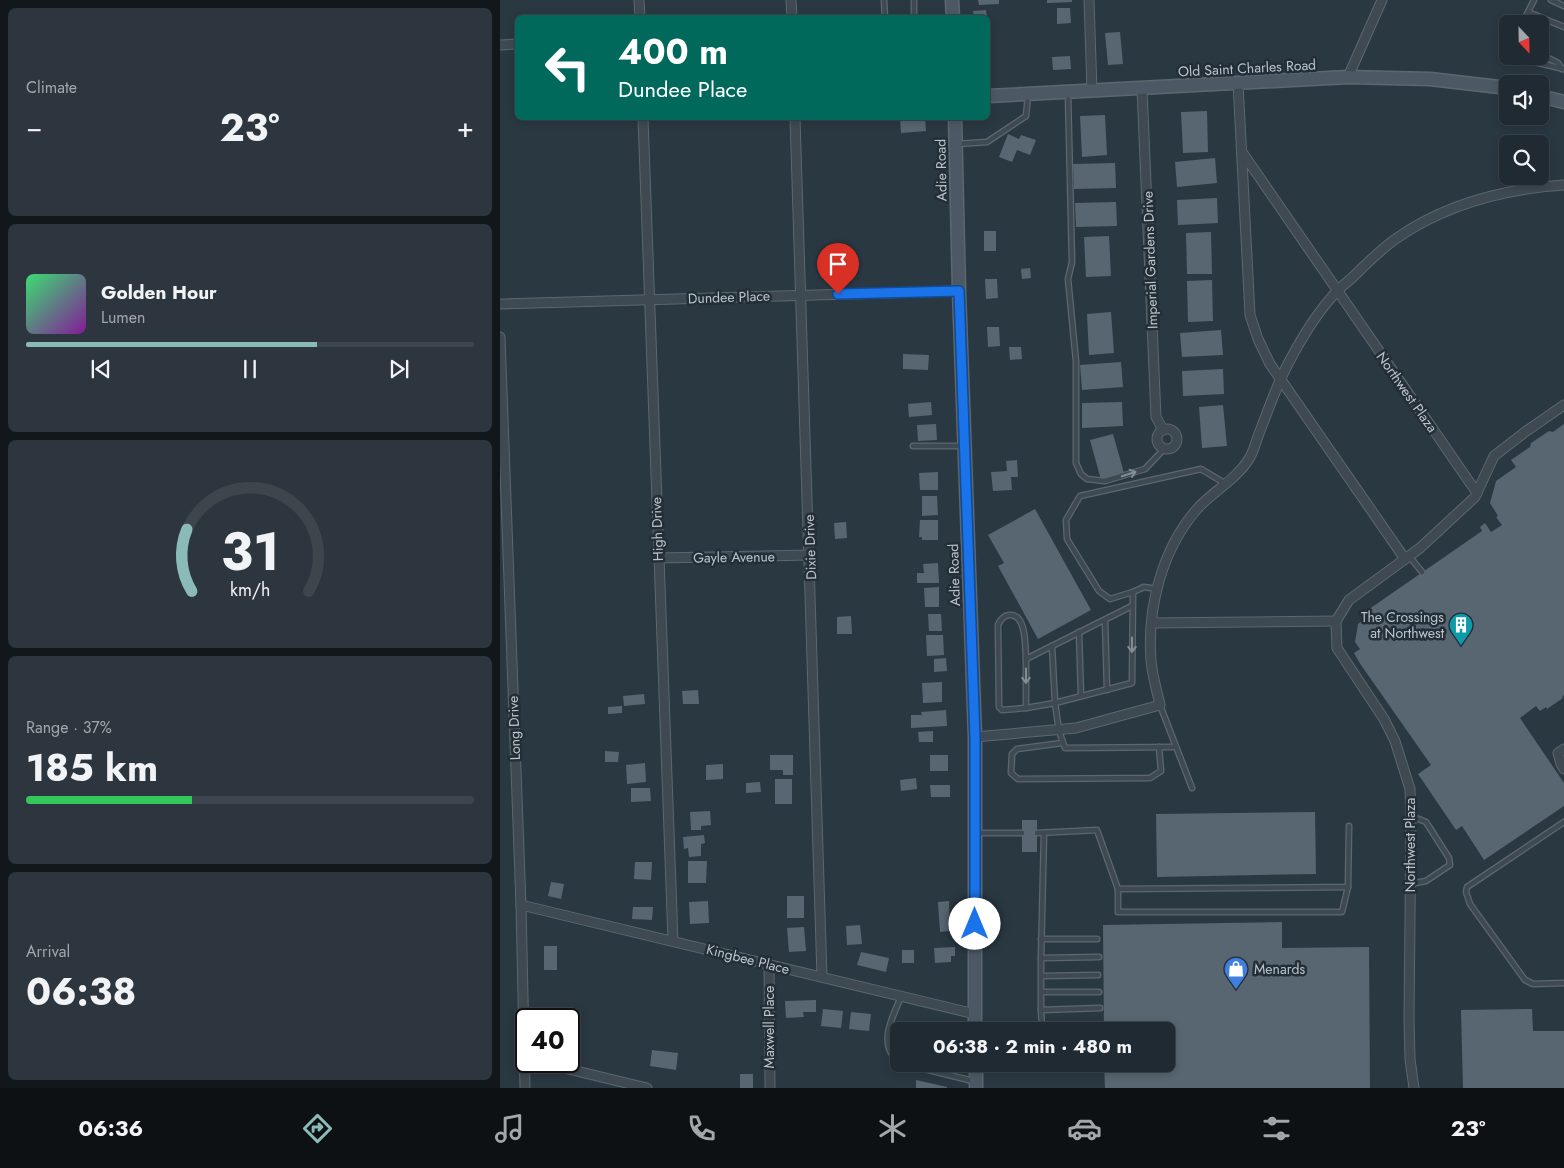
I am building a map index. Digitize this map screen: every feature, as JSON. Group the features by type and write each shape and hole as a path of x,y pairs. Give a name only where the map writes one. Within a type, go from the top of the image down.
{"street":[{"path":"639,0 640,15"},
{"path":"791,0 792,15"},
{"path":"952,0 953,15"},
{"path":"1089,0 1092,91"},
{"path":"1348,78 1382,0"},
{"path":"500,45 515,44"},
{"name":"Old Saint Charles Road","path":"990,96 1348,78 1430,79 1499,87"},
{"path":"1238,83 1250,315 1258,339 1270,364 1407,558"},
{"name":"Imperial Gardens Drive","path":"1142,89 1156,417 1163,430"},
{"path":"1549,98 1564,102"},
{"name":"High Drive","path":"643,120 673,941"},
{"name":"Dixie Drive","path":"795,120 822,977"},
{"name":"Adie Road","path":"955,120 959,291 975,738 975,1022"},
{"name":"Northwest Plaza","path":"1242,152 1477,493"},
{"path":"975,738 1059,731 1091,725 1160,705 1151,662 1152,623 1157,589 1171,549 1185,524 1205,500 1226,484 1243,467 1252,454 1288,363 1305,334 1337,291 1365,263 1396,238 1439,213 1495,195 1564,185"},
{"name":"Dundee Place","path":"500,304 959,291"},
{"name":"Long Drive","path":"500,337 524,1008"},
{"path":"1152,623 1336,621 1349,600 1407,558 1475,497 1494,456 1564,405"},
{"name":"Imperial Gardens Drive","path":"1163,430 1172,430 1178,438 1174,447 1164,449 1158,444 1158,434 1163,430"},
{"name":"Gayle Avenue","path":"658,558 810,555"},
{"name":"Northwest Plaza","path":"1336,621 1337,648 1384,719 1395,741 1410,789 1409,1018 1410,1059 1414,1088"},
{"path":"1564,749 1558,753 1564,769"},
{"name":"Kingbee Place","path":"521,905 975,1014"},
{"name":"Maxwell Place","path":"769,965 770,1088"},
{"path":"580,1072 647,1088"},
{"path":"976,1072 976,1085"},
{"name":"Long Drive","path":"525,1073 525,1088"}],"lane":[{"path":"884,0 885,15"},
{"path":"914,0 914,15"},
{"path":"1526,15 1534,0"},
{"path":"1551,0 1564,6"},
{"path":"1528,12 1564,27"},
{"path":"1549,58 1558,62 1563,69"},
{"path":"1546,65 1563,69"},
{"path":"1068,92 1072,262 1068,279 1076,361 1076,463 1081,474 1086,479 1105,481 1145,469 1164,449"},
{"path":"956,144 987,142 1026,116 1028,94"},
{"path":"913,446 964,446"},
{"path":"1157,589 1144,587 1110,599 1099,591 1067,539 1066,520 1080,496 1201,469 1226,484"},
{"path":"1407,558 1422,572"},
{"path":"1026,708 1024,632 1020,620 1015,616 1008,615 1000,619 998,625 999,707 1002,710 1026,708 1055,703 1132,684 1133,592"},
{"path":"1026,659 1132,606"},
{"path":"1104,620 1107,690"},
{"path":"1079,632 1081,696"},
{"path":"1052,646 1055,703 1059,731 1065,748 1175,747"},
{"path":"1160,705 1192,788"},
{"path":"1062,743 1017,749 1012,754 1012,773 1018,779 1150,778 1162,771 1159,747"},
{"path":"1410,884 1426,881 1450,865 1449,858 1426,822 1411,816"},
{"path":"1564,822 1467,887 1466,892 1470,904 1525,980 1533,984 1564,983"},
{"path":"1037,833 1096,830 1118,889 1118,912 1342,912 1348,887 1349,826"},
{"path":"975,833 1022,833"},
{"path":"1042,1022 1041,939 1044,833"},
{"path":"1118,889 1348,887"},
{"path":"1041,939 1097,939"},
{"path":"1041,958 1099,957"},
{"path":"1042,976 1098,975"},
{"path":"1042,992 1099,992"},
{"path":"891,1022 901,995"},
{"path":"1041,1010 1100,1008"},
{"path":"890,1026 887,1046 890,1054"},
{"path":"931,1072 976,1085"}],"building":[{"path":"978,0 999,0 999,4 979,5"},
{"path":"1047,0 1072,0 1072,2 1047,3"},
{"path":"1057,8 1070,8 1071,23 1057,24"},
{"path":"986,10 987,15 974,15 973,11"},
{"path":"1120,32 1123,64 1108,65 1105,33"},
{"path":"1070,56 1071,69 1053,70 1052,57"},
{"path":"1207,111 1208,152 1183,153 1181,112"},
{"path":"1105,115 1107,155 1082,157 1080,116"},
{"path":"900,120 925,120 926,131 901,133"},
{"path":"1008,134 1019,139 1021,135 1036,140 1030,155 1017,150 1012,162 999,157"},
{"path":"1215,158 1217,183 1177,187 1175,162"},
{"path":"1115,163 1116,188 1074,189 1073,164"},
{"path":"1217,198 1218,223 1178,225 1177,200"},
{"path":"1116,202 1117,226 1076,227 1075,203"},
{"path":"984,231 996,231 996,251 984,251"},
{"path":"1211,232 1212,274 1187,274 1186,233"},
{"path":"1109,236 1111,276 1086,277 1084,237"},
{"path":"1030,268 1031,278 1022,279 1021,269"},
{"path":"985,279 997,279 998,298 986,299"},
{"path":"1212,280 1213,321 1188,322 1187,281"},
{"path":"1111,312 1114,353 1089,355 1087,314"},
{"path":"987,327 999,327 1000,346 988,347"},
{"path":"1221,330 1223,355 1182,357 1180,333"},
{"path":"1009,347 1021,347 1022,359 1010,360"},
{"path":"903,354 929,355 928,370 903,369"},
{"path":"1121,362 1123,387 1082,390 1080,365"},
{"path":"1223,369 1224,394 1183,396 1182,371"},
{"path":"931,402 932,415 909,417 908,404"},
{"path":"1122,402 1123,426 1082,428 1082,403"},
{"path":"1223,405 1227,446 1202,448 1199,407"},
{"path":"936,424 937,440 918,441 917,425"},
{"name":"The Crossings at Northwest","path":"1564,424 1564,695 1563,698 1547,709 1546,707 1540,711 1536,706 1520,718 1564,783 1564,806 1484,860 1462,826 1456,830 1418,774 1431,765 1354,653 1360,649 1355,642 1358,624 1366,618 1362,614 1482,531 1480,527 1485,523 1491,532 1502,525 1490,503 1496,481 1516,467 1511,460 1530,447 1531,443"},
{"path":"1113,434 1124,473 1101,480 1090,440"},
{"path":"1017,460 1018,477 1011,477 1012,490 993,491 991,472 1007,471 1006,461"},
{"path":"938,472 938,490 920,490 919,473"},
{"path":"922,496 937,496 938,515 922,516"},
{"path":"1035,509 1091,610 1038,639 998,566 1004,563 988,535"},
{"path":"920,520 938,520 938,540 922,540 922,537 919,537"},
{"path":"846,522 847,538 835,539 834,523"},
{"path":"938,563 939,583 917,583 917,573 924,573 923,564"},
{"path":"939,587 939,607 925,607 924,588"},
{"path":"928,614 941,614 942,631 929,631"},
{"path":"851,616 852,634 837,634 837,617"},
{"path":"926,635 943,635 944,655 927,656"},
{"path":"946,658 947,671 934,672 934,659"},
{"path":"942,682 942,702 923,703 922,683"},
{"path":"698,690 699,704 683,704 682,691"},
{"path":"644,694 645,704 624,706 623,696"},
{"path":"622,706 622,713 608,714 608,707"},
{"path":"946,710 947,726 911,728 911,715 922,715 921,712"},
{"path":"933,731 933,742 919,742 918,732"},
{"path":"605,751 619,752 618,762 605,762"},
{"path":"770,755 793,755 793,775 783,775 783,770 770,770"},
{"path":"930,755 948,755 948,771 930,771"},
{"path":"645,763 646,782 627,784 626,765"},
{"path":"723,764 723,779 706,780 706,765"},
{"path":"916,778 917,789 901,791 900,780"},
{"path":"775,779 792,779 792,804 775,804"},
{"path":"760,782 761,792 746,793 746,783"},
{"path":"930,785 950,785 950,797 931,797"},
{"path":"631,788 650,788 651,801 631,802"},
{"path":"710,811 711,825 701,826 701,830 691,830 690,812"},
{"path":"1315,812 1316,874 1157,877 1156,814"},
{"path":"1022,820 1037,820 1037,852 1022,852"},
{"path":"704,835 705,843 701,844 701,856 689,857 688,848 684,849 683,837"},
{"path":"688,861 707,861 706,883 688,883"},
{"path":"635,862 652,862 651,880 634,879"},
{"path":"551,882 564,884 561,899 548,896"},
{"path":"787,896 804,896 804,918 787,918"},
{"path":"708,901 709,923 690,924 689,902"},
{"path":"949,901 950,931 940,932 938,902"},
{"path":"633,907 653,907 652,920 632,919"},
{"name":"Menards","path":"1282,922 1282,948 1369,947 1370,1088 1105,1088 1104,1072 1175,1072 1175,1022 1104,1022 1103,925"},
{"path":"860,925 862,944 847,945 846,926"},
{"path":"804,927 806,951 789,952 787,928"},
{"path":"544,946 557,946 557,970 544,970"},
{"path":"955,947 955,956 951,956 951,962 935,963 934,948"},
{"path":"902,950 914,950 914,963 902,963"},
{"path":"861,952 889,958 886,972 857,965"},
{"path":"816,1000 816,1012 803,1012 804,1017 786,1018 785,1001"},
{"path":"823,1009 843,1011 841,1028 821,1026"},
{"path":"1532,1009 1533,1031 1564,1031 1564,1088 1463,1088 1461,1010"},
{"path":"851,1012 871,1014 869,1031 849,1029"},
{"path":"652,1050 678,1053 676,1070 650,1066"},
{"path":"740,1074 753,1074 753,1088 740,1088"},
{"path":"916,1080 947,1087 947,1088 916,1088"}],"place":[{"name":"The Crossings at Northwest","path":"1461,646"},
{"name":"Menards","path":"1236,990"}],"route":[{"path":"838,294 959,291 975,738 975,924"}]}
